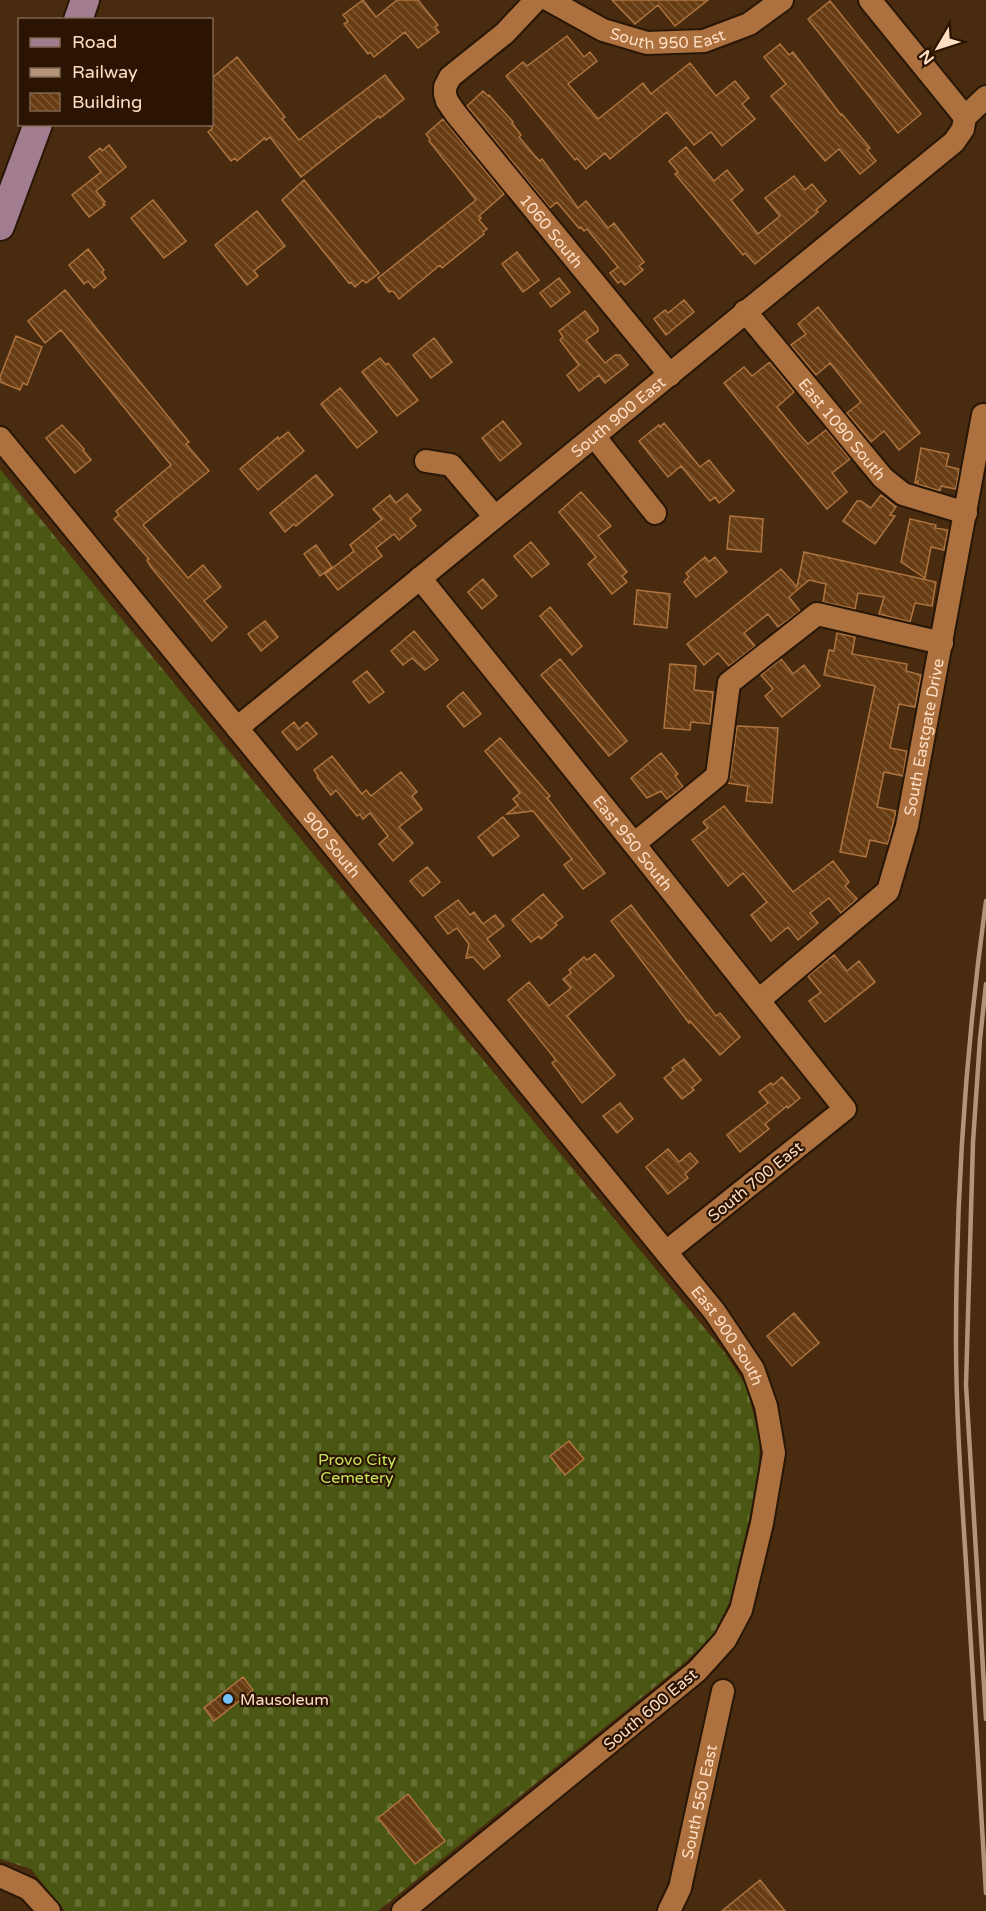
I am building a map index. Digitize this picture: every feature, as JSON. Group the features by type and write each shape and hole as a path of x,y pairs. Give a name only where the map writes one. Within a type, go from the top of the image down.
{"main road":[{"path":"79,18 86,0"},
{"path":"0,226 8,180 37,126"}],"street":[{"name":"1060 South","path":"536,0 505,33 447,81 445,94 447,101 670,375"},
{"name":"South 950 East","path":"549,0 603,30 647,43 704,41 749,24 782,0"},
{"path":"870,0 965,117"},
{"name":"South 900 East","path":"237,728 954,142 963,129 965,117 986,97"},
{"name":"East 1090 South","path":"745,311 883,478 903,494 966,513"},
{"name":"South Eastgate Drive","path":"759,1000 888,891 907,826 983,415"},
{"path":"594,436 655,513"},
{"name":"900 South","path":"0,438 666,1252"},
{"path":"426,461 451,465 495,517"},
{"name":"East 950 South","path":"420,578 845,1109"},
{"path":"634,844 717,776 729,683 817,614 942,643"},
{"name":"South 700 East","path":"666,1252 845,1109"},
{"name":"East 900 South","path":"666,1252 714,1311 753,1369 766,1406 771,1430"},
{"name":"South 600 East","path":"404,1911 697,1671 725,1640 741,1610 762,1523 774,1453 771,1430"},
{"name":"South 550 East","path":"669,1911 680,1888 723,1691"},
{"path":"0,1876 29,1889 49,1911"}],"green space":[{"name":"Provo City Cemetery","path":"0,469 285,820 725,1353 746,1386 760,1439 758,1480 730,1601 712,1637 683,1664 378,1911 65,1911 31,1869 0,1859"}],"building":[{"path":"363,0 376,17 397,0 418,0 438,25 435,27 439,32 418,48 405,32 374,57 370,52 368,54 344,24 348,21 343,15"},
{"path":"612,0 708,0 675,26 658,5 635,24"},
{"path":"830,1 921,114 898,133 808,19"},
{"path":"567,36 584,57 590,52 597,61 568,84 598,119 643,83 651,94 690,63 716,96 735,81 749,98 742,104 755,119 722,146 711,132 694,145 667,112 610,159 605,153 586,169 577,158 575,160 506,76 523,62 527,66"},
{"path":"780,44 789,55 793,52 841,115 870,148 867,150 876,161 860,174 839,149 825,161 771,96 786,84 764,57"},
{"path":"237,57 285,117 282,119 299,140 385,75 404,99 301,177 270,137 266,140 265,138 237,161 235,158 231,161 208,132 213,126 213,77"},
{"path":"483,91 513,122 521,135 519,137 540,161 542,159 578,208 586,201 608,228 614,223 644,262 639,266 643,270 625,285 621,281 618,283 610,273 618,267 587,229 584,231 581,227 579,228 557,202 550,208 467,106"},
{"path":"443,119 504,194 479,216 481,218 479,220 487,229 483,232 484,234 442,268 440,265 399,299 394,292 389,292 378,278 476,200 429,141 426,134"},
{"path":"109,145 126,167 96,191 105,205 89,217 72,195 101,172 89,157 100,148 102,151"},
{"path":"686,147 714,181 727,170 743,190 731,200 758,234 780,216 765,198 794,176 805,190 812,184 826,201 816,210 818,212 755,264 745,253 743,255 675,174 678,172 669,161"},
{"path":"304,180 379,273 366,283 363,280 355,287 351,282 349,283 282,200"},
{"path":"153,200 186,241 164,258 131,218"},
{"path":"257,211 285,246 254,271 258,276 247,285 215,245"},
{"path":"88,249 104,270 102,272 106,278 94,288 88,281 84,284 69,265"},
{"path":"517,252 539,280 523,292 502,264"},
{"path":"559,278 570,292 551,307 540,293"},
{"path":"65,290 189,442 186,444 209,471 143,525 188,578 203,565 221,587 204,601 227,627 212,641 151,567 147,560 149,559 114,519 119,515 116,511 171,465 61,330 45,343 28,321"},
{"path":"684,300 694,312 666,335 654,319 665,310 668,313"},
{"path":"818,307 920,433 899,450 884,431 871,442 847,413 861,402 830,363 816,375 791,345 806,334 798,324"},
{"path":"585,311 598,328 598,331 586,340 605,363 615,355 620,355 628,365 605,383 599,375 579,391 567,375 579,365 560,340 563,337 559,331"},
{"path":"16,336 42,347 27,385 23,383 20,390 0,382"},
{"path":"434,338 452,362 431,378 413,355"},
{"path":"380,358 386,365 388,363 418,400 397,416 362,372"},
{"path":"770,362 794,392 777,407 799,434 808,444 826,430 850,459 832,473 847,492 827,509 724,383 744,367 752,376"},
{"path":"340,388 377,432 357,448 321,404"},
{"path":"503,421 521,444 500,461 482,438"},
{"path":"664,423 700,467 709,460 734,491 719,503 715,497 710,501 681,466 668,477 639,441"},
{"path":"62,425 91,460 75,473 46,438"},
{"path":"288,432 304,451 258,490 240,469 278,437 279,439"},
{"path":"921,448 949,454 946,466 959,469 956,489 941,486 940,491 917,484 918,481 915,483"},
{"path":"316,475 333,495 296,526 294,524 285,532 270,513"},
{"path":"581,492 611,526 598,536 627,572 622,576 627,582 612,594 588,564 596,557 559,512"},
{"path":"407,494 421,510 410,519 416,526 399,540 394,534 376,548 382,556 338,590 325,574 354,551 350,545 382,519 373,509 390,495 396,503"},
{"path":"881,495 896,507 890,515 895,516 875,544 843,521 857,501 871,508"},
{"path":"730,516 763,519 761,552 727,549"},
{"path":"910,519 948,530 944,550 931,547 925,578 901,562"},
{"path":"531,542 549,564 532,577 514,556"},
{"path":"316,545 332,567 320,576 304,554"},
{"path":"804,552 936,582 932,606 915,603 910,622 879,614 884,597 858,593 855,609 823,602 826,584 809,580 789,597 800,611 778,627 768,614 744,633 755,646 729,666 718,653 704,665 687,644 781,569 797,587"},
{"path":"705,557 709,562 715,557 727,572 696,597 684,582 689,577 686,573"},
{"path":"483,579 497,596 482,609 468,592"},
{"path":"637,590 670,594 667,628 634,624"},
{"path":"550,607 582,646 572,655 540,616"},
{"path":"265,621 278,637 261,651 248,634"},
{"path":"414,631 438,660 425,670 412,658 403,665 391,651"},
{"path":"837,633 855,637 852,654 907,664 906,671 921,675 915,707 899,704 890,748 907,751 903,776 884,772 877,807 896,811 888,844 870,840 866,857 840,852 875,686 824,675 829,650 834,651"},
{"path":"560,659 627,741 609,756 541,675"},
{"path":"781,659 793,674 804,665 820,686 782,717 765,696 773,689 761,675"},
{"path":"670,664 696,666 694,690 713,692 710,724 691,722 690,730 664,728"},
{"path":"367,671 384,692 369,703 353,682"},
{"path":"463,692 481,714 464,727 447,706"},
{"path":"294,722 299,729 307,722 317,734 297,750 282,732"},
{"path":"737,726 778,728 772,803 746,801 748,786 727,783 730,778"},
{"path":"500,738 550,796 547,798 605,873 583,889 564,865 572,859 533,811 507,814 518,805 513,799 520,793 485,751"},
{"path":"661,753 678,774 675,776 683,787 667,799 661,791 647,798 631,778"},
{"path":"332,756 362,794 366,790 371,796 401,772 417,792 412,796 422,809 399,827 413,843 393,861 379,844 388,836 370,813 363,819 360,814 357,816 336,790 331,795 317,777 314,770"},
{"path":"724,806 793,892 833,861 849,882 845,886 857,899 841,913 829,898 810,913 818,923 798,940 788,927 771,941 751,915 767,902 743,873 728,886 692,840 708,828 703,822"},
{"path":"503,817 519,836 493,856 478,837"},
{"path":"427,867 440,882 423,896 410,881"},
{"path":"543,894 563,917 541,939 539,936 531,942 512,920"},
{"path":"458,900 470,915 474,912 483,924 495,915 504,926 487,939 500,956 484,969 473,957 466,958 469,944 457,928 448,934 435,917"},
{"path":"631,905 716,1016 720,1013 740,1037 720,1055 690,1021 689,1023 611,921"},
{"path":"595,954 614,976 567,1016 615,1075 582,1103 552,1063 556,1060 508,1000 529,982 549,1006 571,988 563,979 571,973 569,970 584,957 587,960"},
{"path":"834,955 847,971 859,961 875,982 825,1022 809,1001 821,992 808,976"},
{"path":"684,1059 701,1080 692,1088 694,1090 682,1099 664,1078"},
{"path":"782,1077 800,1098 765,1124 769,1129 740,1152 727,1135 768,1103 759,1092"},
{"path":"620,1103 633,1119 617,1133 603,1116"},
{"path":"668,1149 679,1162 690,1153 698,1162 685,1174 688,1178 668,1194 646,1167"},
{"path":"794,1313 819,1343 792,1366 767,1336"},
{"path":"569,1441 584,1459 565,1475 550,1456"},
{"name":"Mausoleum","path":"243,1677 253,1690 214,1721 204,1708"},
{"path":"408,1794 445,1841 415,1864 378,1818"},
{"path":"760,1880 785,1911 722,1911"}],"railway":[{"path":"986,901 968,1065 960,1175 956,1285 957,1399 986,1893"},
{"path":"986,984 973,1142 966,1385 986,1719"}],"place":[{"name":"Mausoleum","path":"228,1699"}]}
